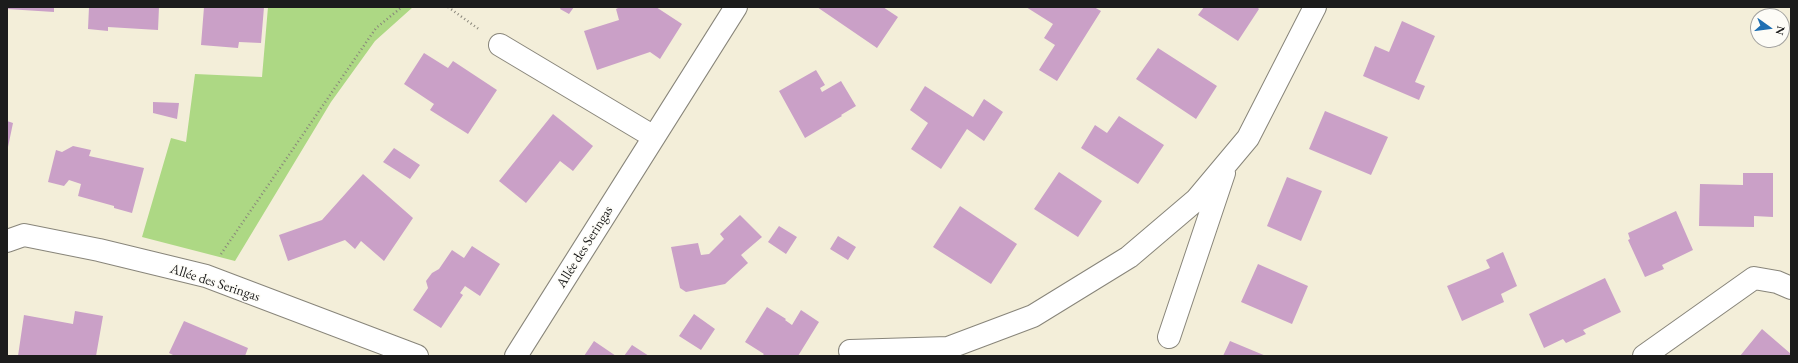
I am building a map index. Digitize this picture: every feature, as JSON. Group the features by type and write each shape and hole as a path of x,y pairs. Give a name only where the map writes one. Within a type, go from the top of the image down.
{"street":[{"name":"Allée des Seringas","path":"516,356 736,7"},
{"path":"850,351 948,348 1033,316 1129,257 1196,200 1248,138 1315,7"},
{"path":"500,45 654,137"},
{"path":"1169,337 1228,162"},
{"name":"Allée des Seringas","path":"7,241 24,235 99,250 206,276 417,356"},
{"path":"1644,356 1754,278 1777,282 1791,288"}],"path":[{"path":"206,276 376,28 402,7"},
{"path":"448,7 500,45"}],"green space":[{"path":"268,7 413,7 375,41 331,102 235,261 142,237 171,138 186,142 195,74 262,77"}],"building":[{"path":"7,7 54,7 54,12 7,9"},
{"path":"89,7 159,7 158,30 108,27 108,31 88,29"},
{"path":"204,7 264,7 261,43 239,42 238,48 201,45"},
{"path":"561,7 574,7 569,14 560,9"},
{"path":"620,7 656,7 682,24 660,59 650,52 597,70 584,31 619,20 616,9"},
{"path":"817,7 883,7 898,17 877,48"},
{"path":"1026,7 1094,7 1101,11 1057,81 1039,70 1055,45 1044,38 1053,24"},
{"path":"1204,7 1257,7 1259,9 1238,41 1198,15"},
{"path":"1402,21 1435,36 1415,82 1425,86 1419,100 1363,76 1375,46 1389,52"},
{"path":"1158,48 1217,86 1196,119 1136,79"},
{"path":"424,53 448,68 453,61 497,90 468,134 430,110 434,104 404,84"},
{"path":"816,70 825,85 820,88 822,92 841,81 856,106 805,138 779,91"},
{"path":"925,86 973,117 984,99 1003,112 984,141 967,129 941,169 911,149 928,123 910,110"},
{"path":"153,102 179,103 177,119 153,113"},
{"path":"1325,111 1388,137 1371,175 1309,149"},
{"path":"553,114 593,146 573,171 560,161 526,203 499,181"},
{"path":"1119,116 1164,145 1138,184 1081,148 1095,125 1107,133"},
{"path":"7,121 13,123 8,147 7,147"},
{"path":"73,146 91,150 89,156 144,168 132,213 114,208 114,206 78,196 81,184 69,180 64,186 48,182 56,150 62,152"},
{"path":"394,148 420,165 410,179 383,162"},
{"path":"1059,172 1102,201 1078,237 1034,209"},
{"path":"1743,173 1773,173 1773,217 1754,216 1754,227 1699,226 1700,184 1743,185"},
{"path":"363,174 413,218 384,261 361,241 355,249 345,240 288,261 279,235 322,220"},
{"path":"1287,177 1322,191 1301,241 1267,226"},
{"path":"960,206 1017,244 991,284 933,247"},
{"path":"1676,211 1693,250 1662,265 1664,269 1645,277 1628,240 1630,239 1628,233"},
{"path":"740,215 762,237 741,255 748,263 725,284 686,292 680,288 671,247 698,243 701,255 709,254 724,239 720,234"},
{"path":"779,226 797,237 786,254 768,242"},
{"path":"838,236 856,247 848,260 830,249"},
{"path":"472,246 500,264 480,296 465,286 460,293 463,295 441,328 413,310 428,288 426,281 432,273 439,269 452,250 464,258"},
{"path":"1503,252 1517,286 1501,294 1504,302 1462,321 1447,286 1490,268 1486,260"},
{"path":"1258,264 1308,286 1292,324 1241,302"},
{"path":"1605,278 1621,312 1583,330 1586,334 1566,343 1563,339 1544,348 1529,314"},
{"path":"767,307 786,319 785,320 792,325 801,310 819,322 798,356 762,356 764,354 745,342"},
{"path":"75,311 103,316 96,356 18,356 24,315 73,324"},
{"path":"694,314 715,329 701,350 679,336"},
{"path":"184,321 248,348 245,356 175,356 169,353"},
{"path":"1762,329 1791,354 1791,356 1740,356"},
{"path":"594,341 616,356 584,356"},
{"path":"1230,341 1266,356 1223,356"},
{"path":"632,345 649,356 624,356"}]}
